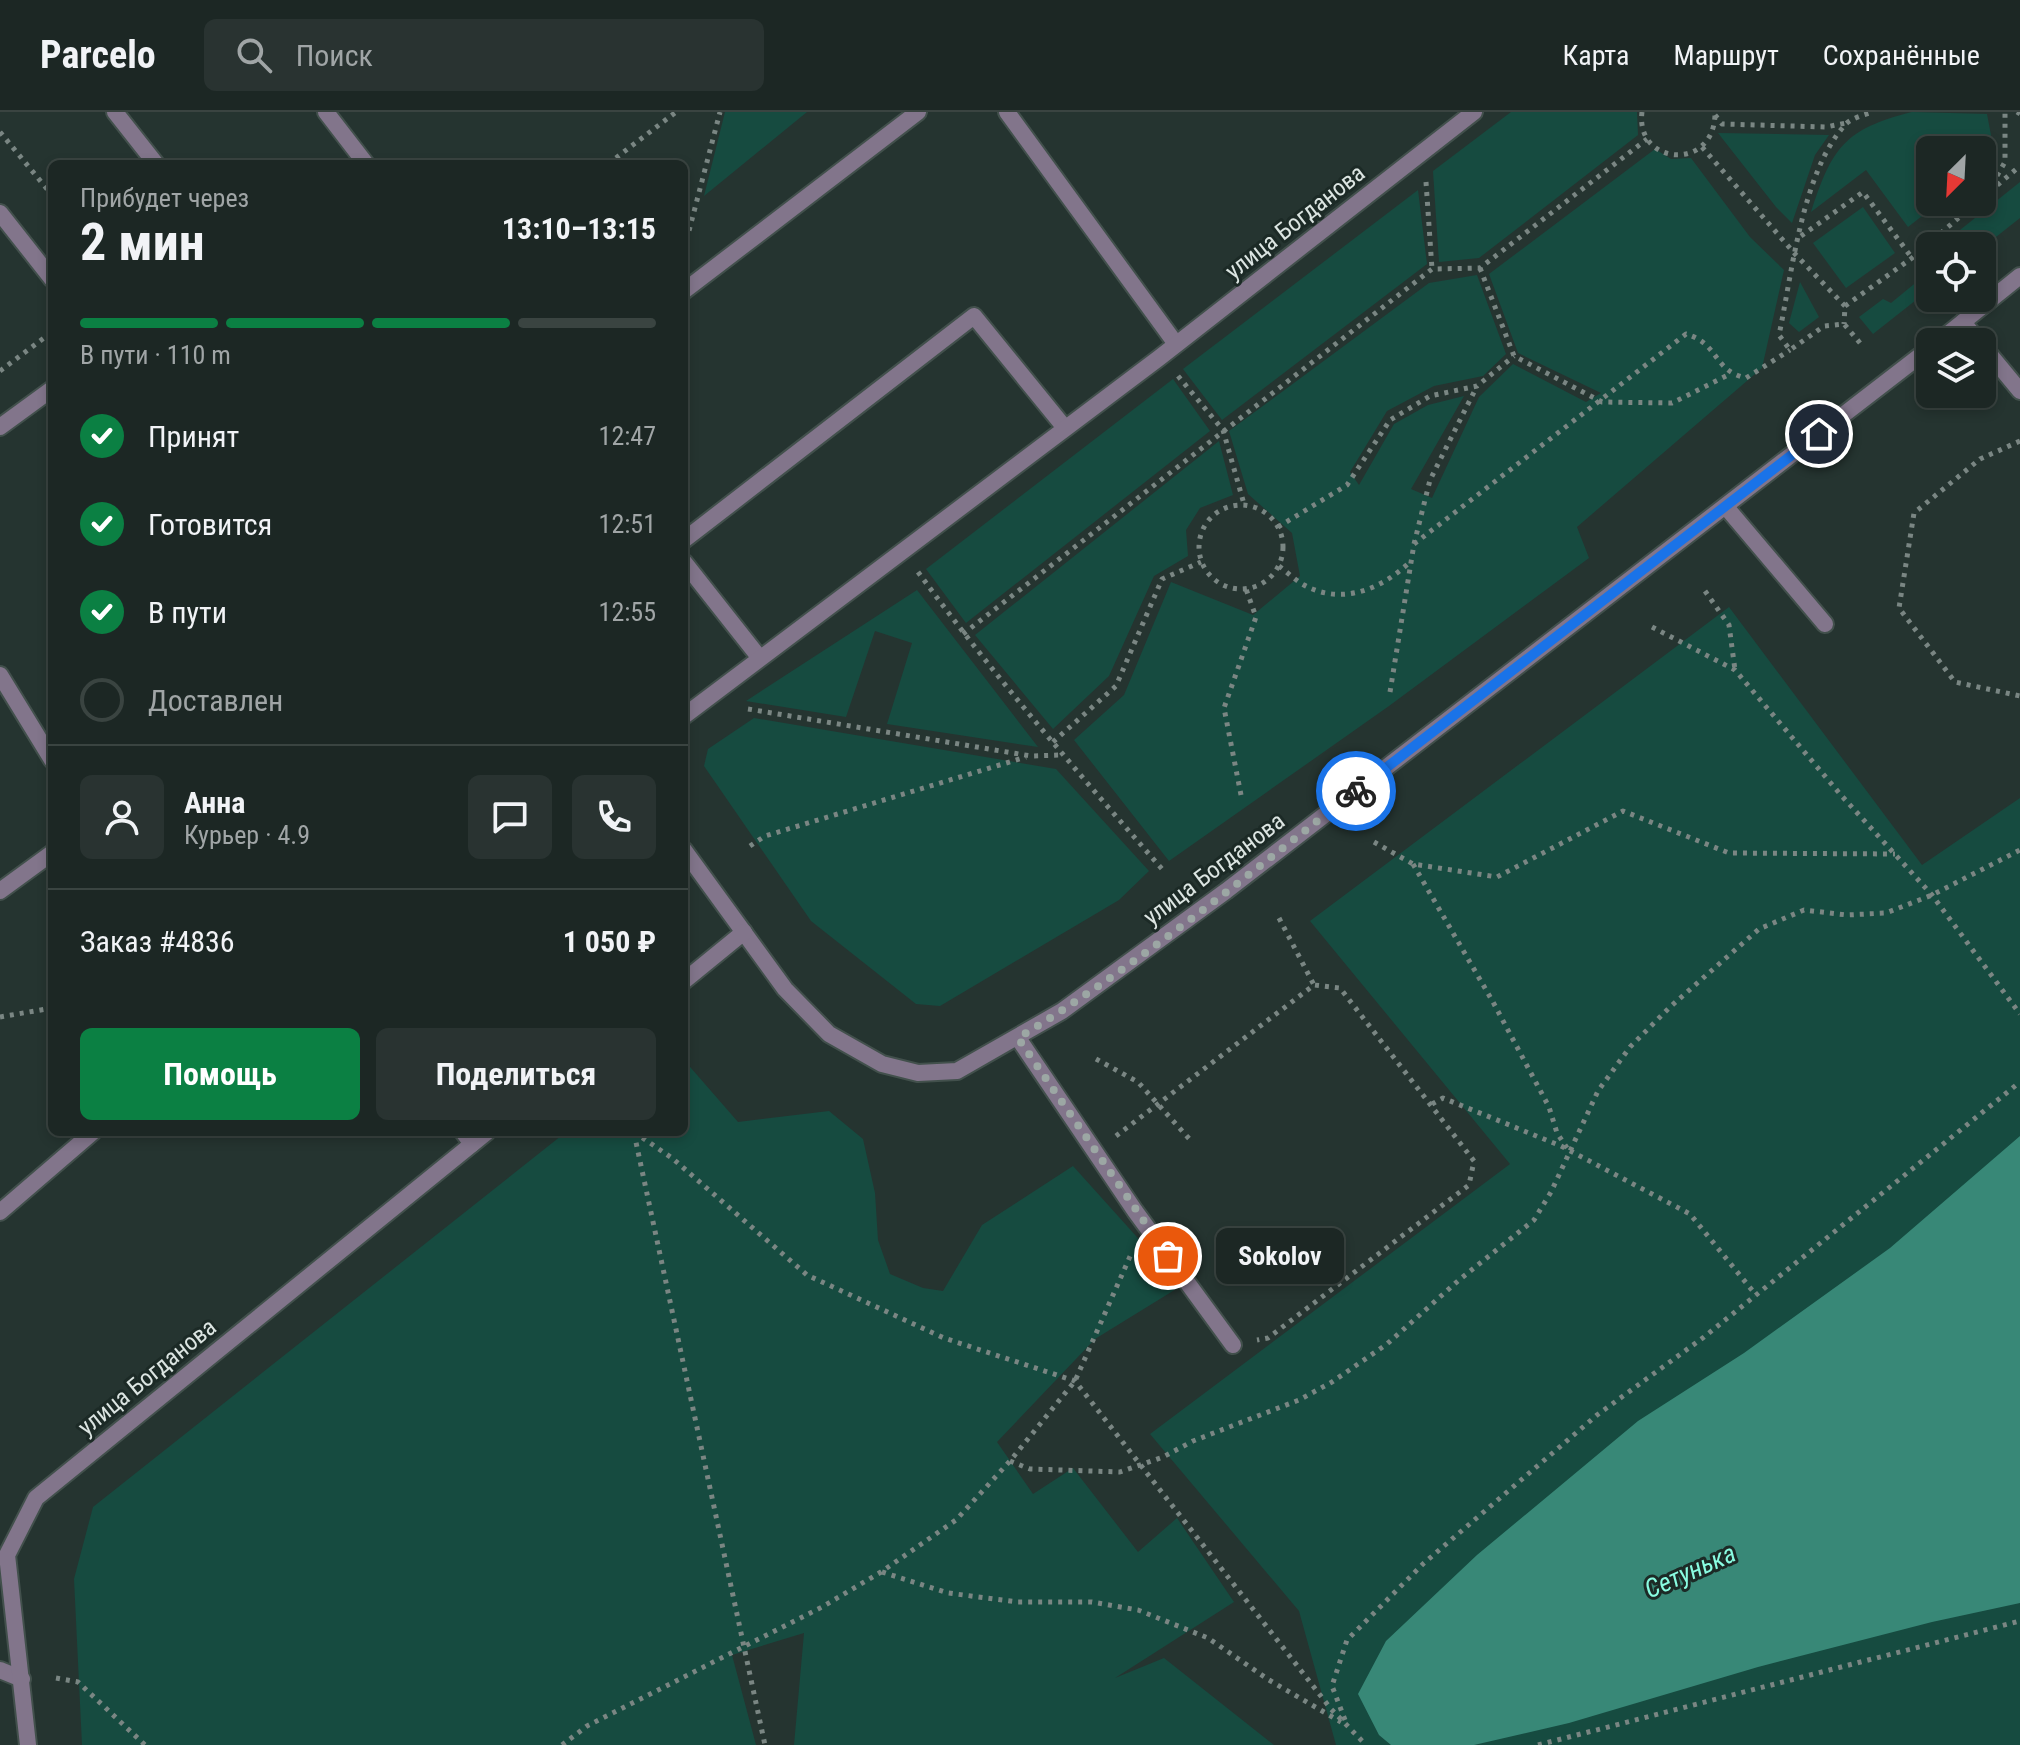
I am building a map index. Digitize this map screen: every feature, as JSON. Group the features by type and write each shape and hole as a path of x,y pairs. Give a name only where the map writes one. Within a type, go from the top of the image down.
{"street":[{"path":"115,112 153,160"},
{"path":"326,112 363,160"},
{"path":"688,288 918,112"},
{"path":"1007,112 1176,344"},
{"name":"улица Богданова","path":"688,713 759,657 903,553 1474,112"},
{"path":"0,213 48,274"},
{"path":"1956,328 2020,276"},
{"path":"688,537 974,316 1065,428"},
{"path":"1963,322 1968,328"},
{"name":"улица Богданова","path":"688,855 785,989 829,1034 882,1064 918,1073 957,1071 1062,1011 1226,891 1916,359"},
{"path":"1996,362 2020,391"},
{"path":"0,427 48,392"},
{"path":"1726,507 1825,624"},
{"path":"688,567 759,657"},
{"path":"0,675 48,753"},
{"path":"0,891 48,856"},
{"path":"688,978 744,932"},
{"path":"1018,1038 1135,1211 1233,1345"},
{"path":"0,1212 88,1136"},
{"name":"улица Богданова","path":"28,1745 22,1679 4,1557 36,1498 468,1138"},
{"path":"0,1670 22,1679"}],"path":[{"path":"613,160 676,112"},
{"path":"688,235 720,112"},
{"path":"1642,112 1642,129 1647,139 1668,155 1692,153 1702,147 1710,138 1715,114"},
{"path":"1715,114 1722,124 1826,127 1873,112"},
{"path":"1996,176 2005,162 2005,112"},
{"path":"1790,350 1779,335 1807,196 1824,155 1847,122"},
{"path":"0,132 48,190"},
{"path":"963,634 1432,269 1480,268 1647,139"},
{"path":"1702,147 1845,306 1844,324 1860,343"},
{"path":"1996,186 2020,166"},
{"path":"1425,179 1432,269"},
{"path":"1800,237 1863,192 1912,258"},
{"path":"1845,306 1912,258 1961,216"},
{"path":"1480,268 1514,356 1602,402 1672,403 1730,374"},
{"path":"1414,544 1602,402 1686,334 1703,339 1730,374 1746,378 1824,326 1844,324"},
{"path":"0,371 48,335"},
{"path":"1390,692 1414,544 1430,480 1477,386 1514,356"},
{"path":"1175,372 1223,430 1244,504"},
{"path":"1278,527 1347,485 1390,420 1430,396 1477,386"},
{"path":"2020,441 1980,459 1914,513 1899,608 1955,682 2020,696"},
{"path":"1244,504 1258,508 1270,516 1278,527 1283,554 1270,578 1259,585 1246,589 1219,583 1208,574 1201,562 1198,548 1200,534 1217,512 1230,506 1244,504"},
{"path":"1279,566 1304,585 1334,596 1367,591 1398,574 1411,561"},
{"path":"1053,742 1116,686 1162,579 1201,562"},
{"path":"918,572 963,634 1062,755 1163,870"},
{"path":"1241,795 1224,708 1256,617 1246,589"},
{"path":"1705,591 1729,625 1735,670"},
{"path":"1652,627 1735,670 1932,895 2020,1014"},
{"path":"748,709 1031,756 1062,755"},
{"path":"750,846 765,836 1031,756"},
{"path":"1374,842 1413,864 1497,877 1623,811 1729,853 1895,854"},
{"path":"1010,1461 1030,1469 1120,1472 1299,1400 1332,1382 1387,1344 1459,1280 1534,1220 1551,1192 1598,1091 1630,1047 1670,1007 1759,929 1804,910 1847,915 1886,913 1932,895 2020,850"},
{"path":"1413,864 1493,1002 1549,1107 1557,1133 1570,1152"},
{"path":"1279,918 1314,985"},
{"path":"1096,1152 1314,985 1340,988 1474,1161 1469,1185 1268,1338 1233,1345"},
{"path":"0,1017 48,1009"},
{"path":"1096,1059 1138,1082 1193,1143"},
{"path":"1347,1725 1332,1686 1347,1640 1424,1563 1597,1415 1756,1295 2020,1082"},
{"path":"1432,1104 1443,1098 1561,1146 1690,1214 1756,1295"},
{"path":"635,1136 765,1745"},
{"path":"640,1136 672,1158 807,1275 944,1338 1075,1381 1331,1709 1366,1745"},
{"path":"562,1745 587,1726 792,1624 881,1572 956,1520 1010,1461 1075,1381 1133,1249 1135,1211"},
{"path":"881,1572 948,1593 1018,1602 1092,1602 1138,1610 1208,1638 1269,1680 1347,1725"},
{"path":"1538,1745 2020,1621"},
{"path":"56,1678 78,1682 145,1745"}],"shaded area":[{"path":"725,112 807,112 704,196"},
{"path":"1511,112 1637,112 1638,135 1479,258 1439,262 1433,171"},
{"path":"1912,112 1987,114 1991,135 1916,136 1916,216 1922,216 1908,227 1866,170 1811,212 1826,172 1844,144 1870,126"},
{"path":"1718,133 1829,135 1815,155 1792,223 1776,207"},
{"path":"1655,149 1671,159 1691,158 1750,237 1784,270 1762,368 1577,527 1589,558 1389,706 1169,861 1074,740 1124,695 1171,582 1253,615 1300,576 1292,533 1248,494 1229,431 1429,283 1477,275 1506,354 1483,376 1434,386 1387,411 1350,472 1359,485 1394,424 1428,405 1464,396 1411,489 1432,498 1479,397 1513,364 1586,402 1601,393 1518,353 1489,274"},
{"path":"2020,182 2020,218 1996,237 1996,232 1958,232 1978,216 1996,216 1996,201"},
{"path":"1418,190 1427,264 1222,420 1183,369"},
{"path":"1863,207 1895,253 1846,288 1813,243"},
{"path":"1800,282 1819,317 1799,332 1789,323"},
{"path":"1916,282 1916,300 1873,334 1859,317 1883,299 1891,303"},
{"path":"1173,379 1210,431 966,623 926,569"},
{"path":"1219,441 1233,495 1200,508 1186,530 1188,556 1154,576 1109,676 1053,729 975,635"},
{"path":"917,590 1038,747 887,724 912,643 875,631 846,717 746,701"},
{"path":"1729,607 1922,865 2020,798 2020,1745 1336,1745 1299,1611 1150,1434 1510,1164 1310,921"},
{"path":"754,718 1056,769 1149,871 1119,900 940,1006 916,1004 811,921 704,766 708,749"},
{"path":"688,1065 738,1122 829,1111 863,1139 875,1193 878,1240 890,1274 923,1288 943,1291 982,1225 1073,1166 1181,1286 1095,1339 997,1442 1033,1494 1073,1468 1138,1552 1177,1518 1234,1602 1115,1678 1164,1658 1274,1745 794,1745 804,1633 732,1655 756,1745 82,1745 74,1579 93,1507 561,1136 688,1136"}],"water":[{"name":"Сетунька","path":"2020,1136 2020,1603 1932,1622 1758,1667 1569,1723 1474,1745 1391,1745 1379,1735 1358,1694 1386,1641 1477,1555 1638,1421 1744,1353 1890,1248"}],"way so far":[{"path":"1168,1256 1018,1038 1062,1011 1356,791"}],"place":[{"name":"Sokolov","path":"1168,1256"}],"route":[{"path":"1356,791 1819,434"}]}
